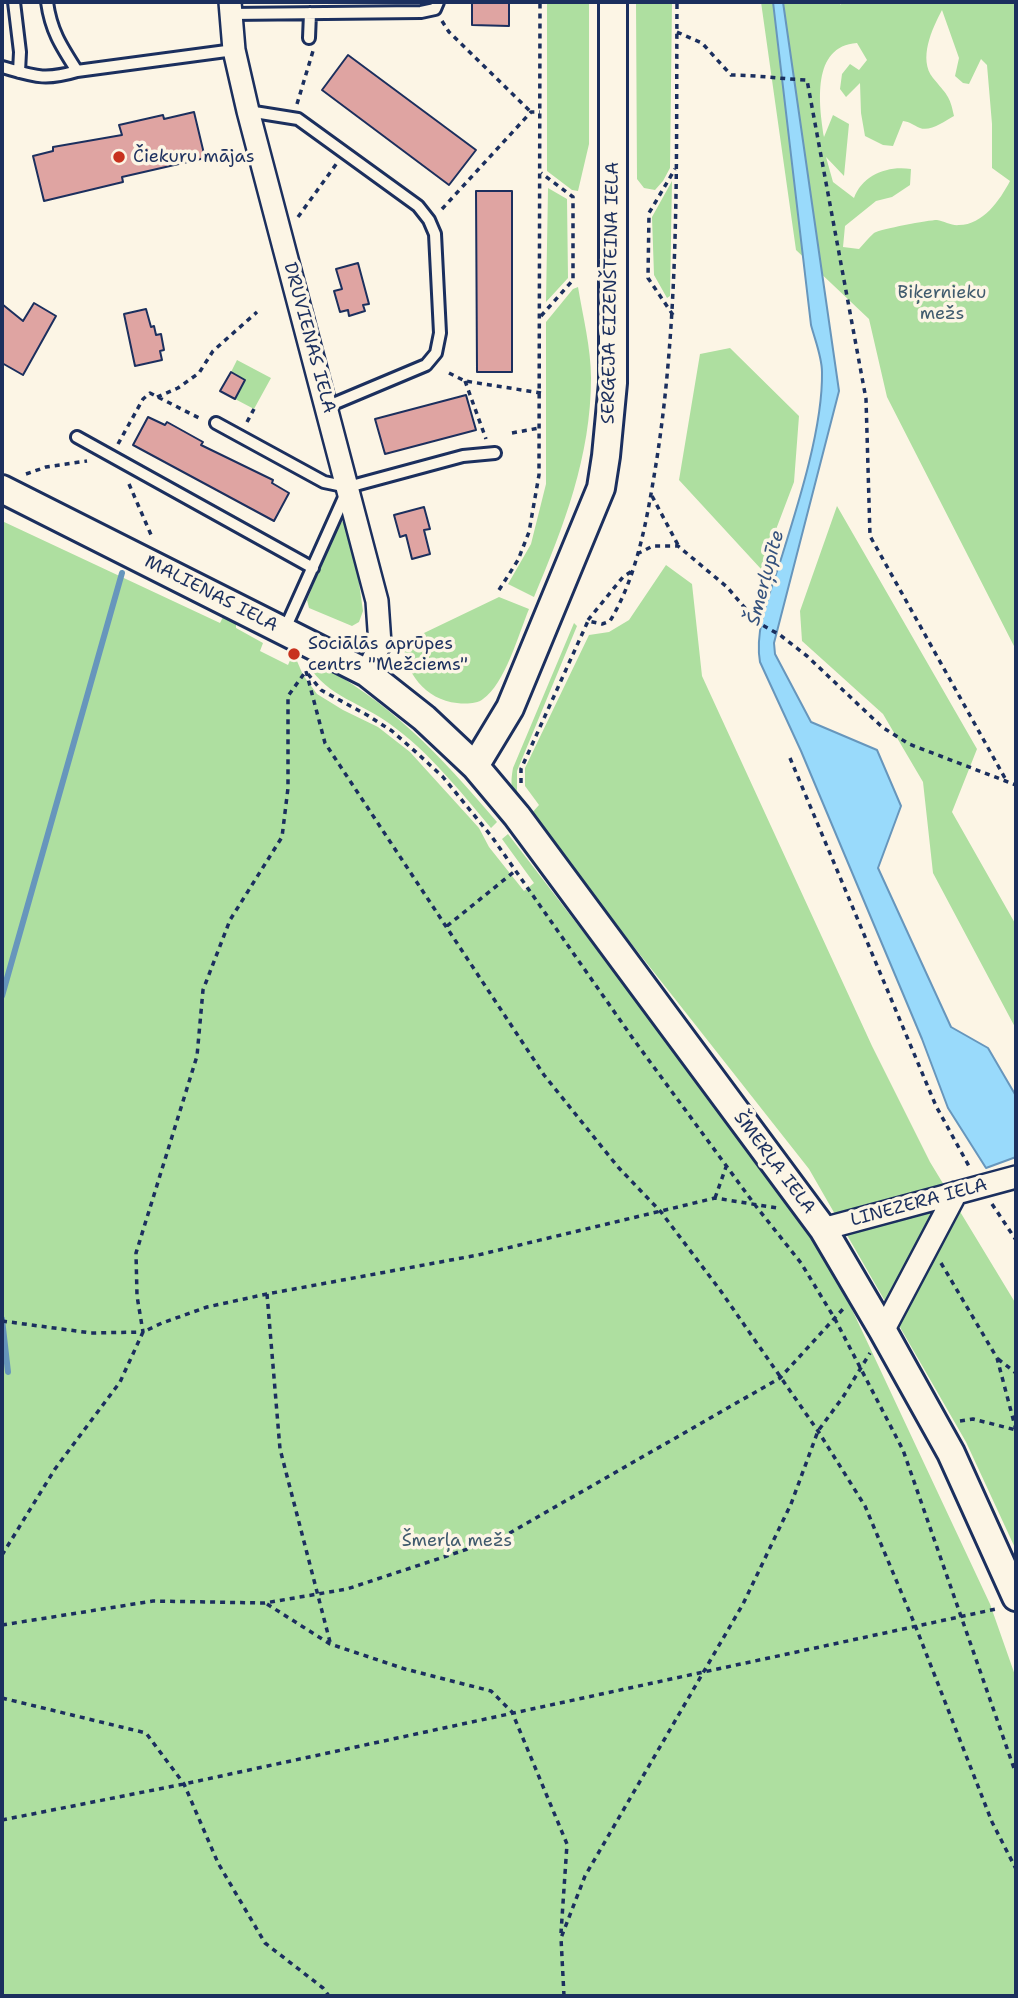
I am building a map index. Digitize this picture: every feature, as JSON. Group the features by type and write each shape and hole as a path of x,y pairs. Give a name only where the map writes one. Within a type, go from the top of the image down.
{"street":[{"name":"SERGEJA EIZENŠTEINA IELA","path":"475,765 510,708 601,488 613,383 613,2"},
{"name":"DRUVIENAS IELA","path":"230,8 234,50 248,111 379,614 380,644 367,673"},
{"name":"MALIENAS IELA","path":"11,483 367,673 424,718 475,765"},
{"name":"ŠMERĻA IELA","path":"475,765 517,816 822,1229 951,1453 1009,1602"},
{"name":"LINEZERA IELA","path":"822,1229 1016,1177"},
{"path":"883,1331 956,1193"}],"lane":[{"path":"13,2 20,52 19,72"},
{"path":"47,2 49,23 77,71"},
{"path":"230,8 310,13 421,12 436,5"},
{"path":"309,38 310,13"},
{"path":"2,67 40,78 57,77 77,71 234,50"},
{"path":"248,111 298,119 418,206 429,220 435,234 440,333 436,353 426,365 326,407"},
{"path":"216,423 324,482 348,487 463,456 495,453"},
{"path":"77,437 313,568"},
{"path":"284,631 348,487"}],"path":[{"path":"499,590 518,560 529,532 539,475 540,2"},
{"path":"436,5 449,32 531,112 540,112"},
{"path":"677,32 702,43 731,75 807,80 866,400 870,536 1006,780"},
{"path":"295,109 314,48 309,38"},
{"path":"442,209 531,112"},
{"path":"282,239 345,153"},
{"path":"673,315 648,278 649,213 676,167"},
{"path":"540,172 573,197 573,280 540,318"},
{"path":"157,397 178,388 199,373 213,351 257,312"},
{"path":"449,373 465,381 541,393"},
{"path":"465,381 486,440"},
{"path":"153,539 115,460 143,398 150,393 200,419 216,423"},
{"path":"512,433 539,428"},
{"path":"11,483 46,467 115,460"},
{"path":"652,494 678,546 727,587 757,622 780,635 807,656 882,727 909,744 1016,785"},
{"path":"637,554 653,545 678,546"},
{"path":"588,621 623,577 633,570"},
{"path":"304,664 325,743 544,1075 618,1167 661,1212 720,1290 818,1431 865,1506 992,1822 1016,1870"},
{"path":"306,671 321,690 367,715 409,746 443,778 492,837 634,1040 801,1263 835,1319 903,1450 1016,1774"},
{"path":"2,1555 55,1469 120,1381 143,1332 137,1296 136,1253 197,1056 203,990 230,920 282,838 288,788 288,696 306,671"},
{"path":"790,758 936,1106 980,1187 1016,1240"},
{"path":"447,926 515,871"},
{"path":"715,1198 727,1166"},
{"path":"2,1321 91,1333 143,1332 162,1322 207,1307 478,1255 715,1198 755,1205"},
{"path":"930,1243 997,1358 1016,1430 973,1419 935,1425"},
{"path":"267,1294 280,1449 331,1644"},
{"path":"2,1625 153,1601 265,1603 347,1589 501,1538 780,1378 851,1299"},
{"path":"561,1938 585,1876 743,1604 791,1504 818,1431 883,1331"},
{"path":"997,1358 1016,1373"},
{"path":"2,1820 184,1784 962,1615 1009,1602"},
{"path":"265,1603 331,1644 405,1669 491,1691 512,1712 567,1844 561,1938 564,1996"},
{"path":"2,1698 146,1733 184,1784 218,1863 265,1943 323,1988 329,1996"}],"green space":[{"path":"547,2 589,2 589,144 578,191 572,190 547,171"},
{"path":"636,2 672,2 670,168 655,190 644,188 637,179"},
{"name":"Biķernieku mežs","path":"761,2 841,2 840,5 843,2 1016,2 1016,650 887,397 869,319 796,250","holes":["942,10 959,58 955,76 963,83 969,84 981,59 987,65 992,124 992,168 1010,181 1006,188 990,210 968,224 954,225 937,220 915,223 874,233 859,249 843,247 845,226 876,201 892,197 910,185 911,169 877,173 863,183 854,198 833,182 826,157 844,176 849,124 833,115 824,137 821,79 832,54 842,47 857,43 867,60 859,70 850,64 842,74 840,89 846,97 860,83 865,136 883,145 893,146 903,121 928,129 954,116 949,99 933,78 927,62 928,44"]},
{"path":"672,181 670,296 667,298 654,275 652,217"},
{"path":"548,188 567,199 568,278 546,302"},
{"path":"578,287 591,367 590,407 574,490 534,597 508,584 531,544 546,484 546,322 573,289"},
{"path":"730,348 799,416 794,482 761,569 679,480 700,354"},
{"path":"237,360 271,378 254,409 235,399 245,380 231,372"},
{"path":"837,506 977,749 952,812 1016,925 1016,1029 933,873 923,782 883,714 802,641 800,611"},
{"path":"347,520 351,526 363,611 359,622 352,626 309,608 307,600 338,524"},
{"name":"Šmerļa mežs","path":"2,521 220,623 223,617 236,623 236,628 263,643 260,651 288,665 291,658 297,661 303,675 317,694 378,727 410,752 479,828 489,847 524,891 534,883 502,839 508,834 819,1239 990,1604 1016,1678 1016,1996 2,1996"},
{"path":"666,565 692,584 702,676 872,1046 930,1162 1016,1304 1016,1550 966,1442 809,1169 530,815 539,805 525,786 525,768 589,635 609,632 629,620"},
{"path":"499,597 529,609 505,670 491,692 480,701 464,704 446,701 426,690 412,673 404,641"},
{"path":"574,623 577,626 517,771 517,791 523,801 520,804 512,788 513,768"},
{"path":"311,660 365,693 412,731 497,822 491,828 444,773 404,735 325,685 308,665"}],"water":[{"path":"773,2 783,2 839,391 774,643 775,654 811,722 877,750 901,806 878,868 951,1027 988,1048 1016,1096 1016,1157 986,1168 948,1108 922,1039 801,751 760,662 761,623 808,466 818,417 822,372 820,354 811,325"}],"building":[{"path":"472,2 509,2 509,26 472,25"},
{"path":"348,55 476,150 449,185 322,90"},
{"name":"Čiekuru mājas","path":"194,112 205,158 122,177 123,182 44,201 33,156 53,151 53,147 122,135 119,125 163,115 164,119"},
{"path":"476,191 512,191 512,372 477,372"},
{"path":"358,263 369,304 363,305 365,311 349,316 348,310 340,312 334,291 342,289 336,269"},
{"path":"34,303 56,316 23,375 2,363 2,304 23,321"},
{"path":"146,309 151,327 154,326 156,335 161,334 164,350 160,351 162,360 135,366 124,314"},
{"path":"231,372 245,380 235,399 220,391"},
{"path":"466,395 476,430 385,454 375,419"},
{"path":"148,417 165,425 167,422 203,442 201,445 273,480 272,483 289,493 274,521 133,445"},
{"path":"424,507 430,529 424,530 430,554 412,559 406,535 400,537 394,515"}],"waterway":[{"path":"2,996 122,573"},
{"path":"2,1319 8,1372"}],"place":[{"name":"Čiekuru mājas","path":"119,157"},
{"name":"Sociālās aprūpes centrs \"Mežciems\"","path":"294,654"}],"water label":[{"name":"Šmerļupīte","path":"766,578"}]}
